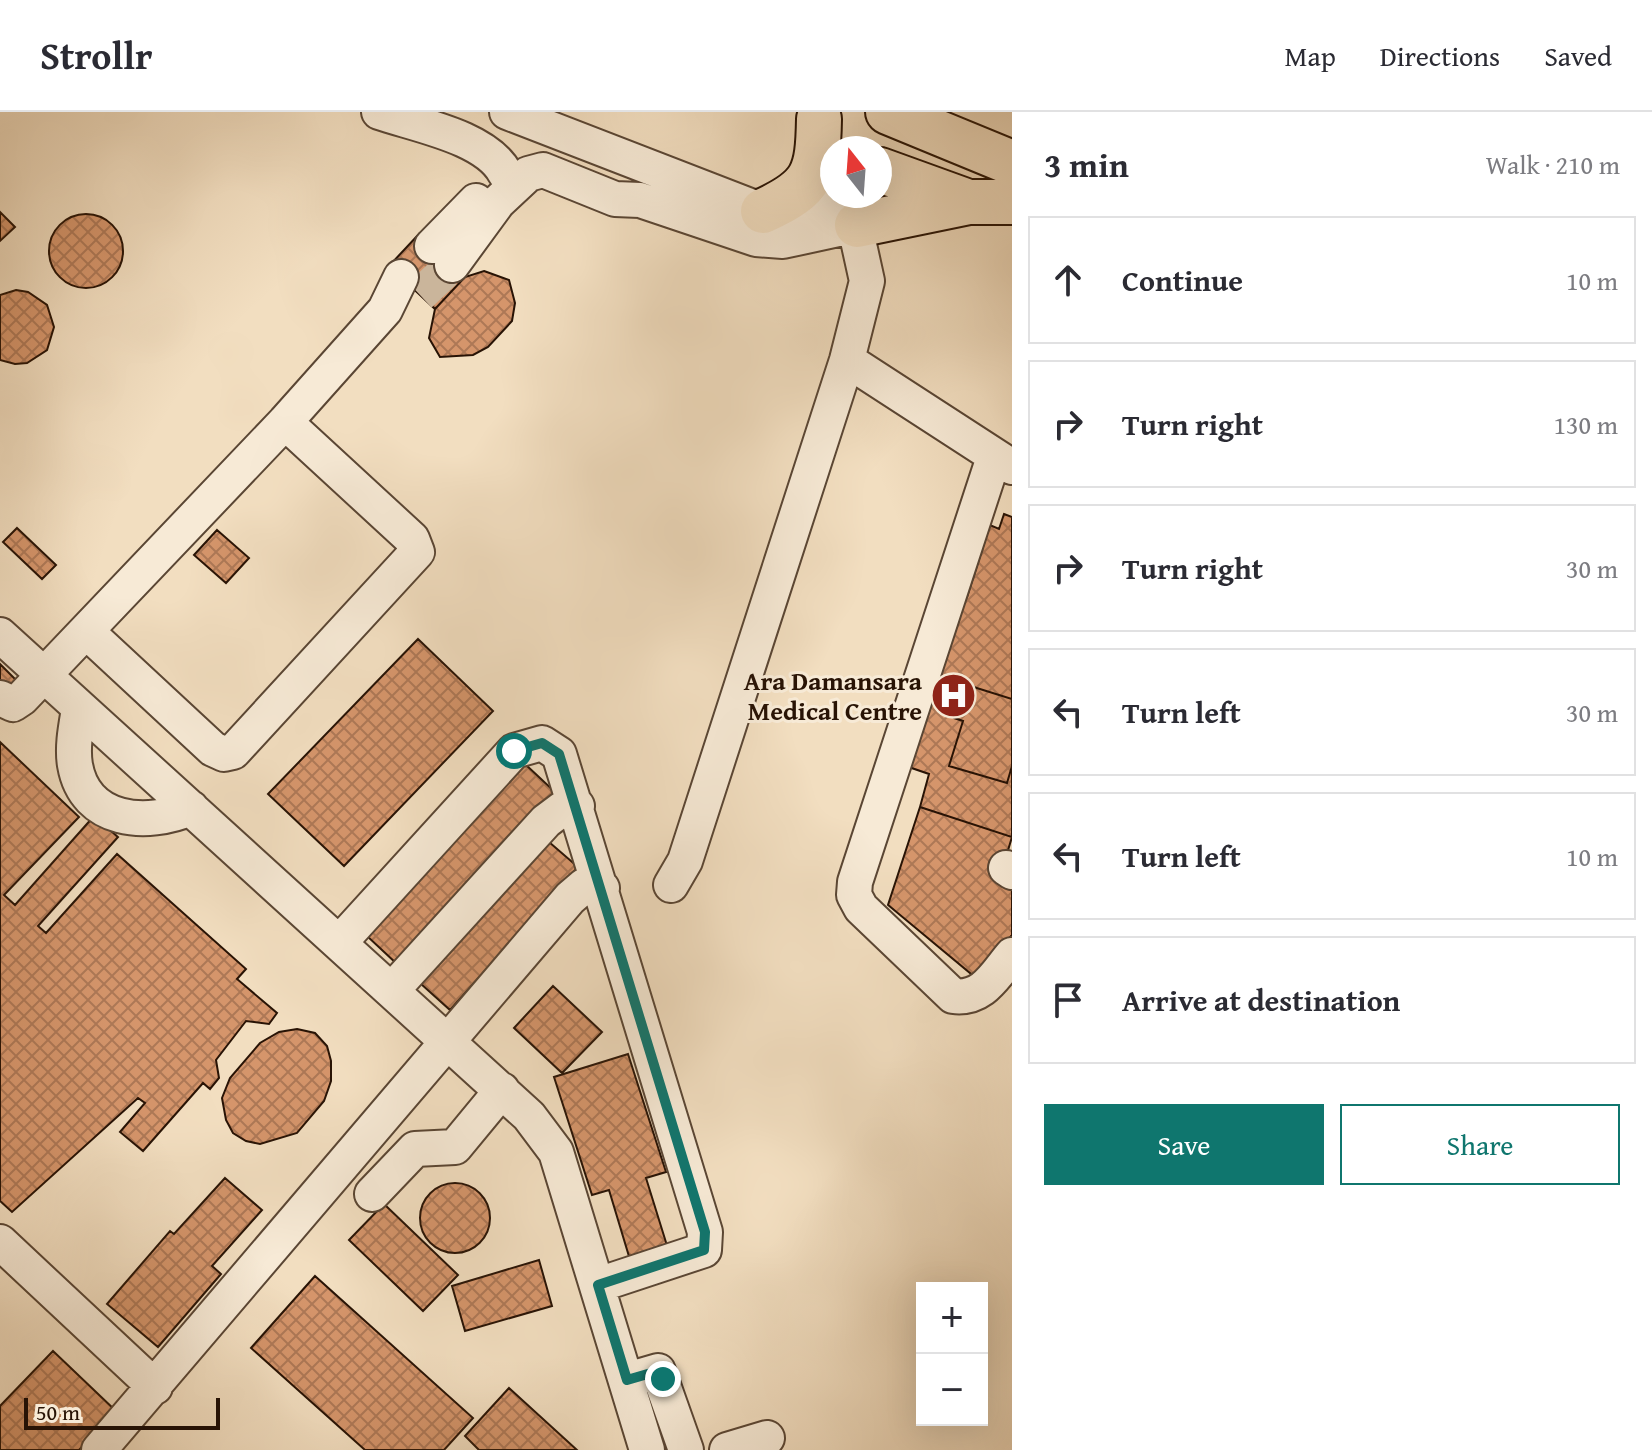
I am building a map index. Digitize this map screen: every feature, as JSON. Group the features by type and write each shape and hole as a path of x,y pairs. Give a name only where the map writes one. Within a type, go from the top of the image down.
{"main road":[{"path":"888,112 1012,163"},
{"path":"763,211 805,188 816,168 824,123"},
{"path":"892,192 923,188 969,202"},
{"path":"892,198 1012,202"}],"lane":[{"path":"379,112 489,151 505,173"},
{"path":"488,112 625,188 640,200"},
{"path":"507,112 763,211 783,213 820,205"},
{"path":"600,147 546,146 528,152 505,173 442,255 528,174 543,170 615,199 640,200 756,239 783,241 840,208"},
{"path":"671,885 685,861 847,360 867,281 860,208"},
{"path":"0,698 13,704 45,676 410,286"},
{"path":"847,360 1003,462 860,867 854,895 861,908 953,996 968,998 982,991 1012,955"},
{"path":"87,632 213,749 224,754 233,752 417,552 412,539 285,422"},
{"path":"0,635 448,1039 529,1116 556,1152 647,1450"},
{"path":"79,709 75,765 82,788 109,812 136,821 169,817 191,808"},
{"path":"340,942 514,751 542,743 559,754 705,1232 704,1250 598,1285"},
{"path":"393,989 546,821 562,809 577,806"},
{"path":"99,1450 570,898 584,886 602,888"},
{"path":"372,1194 415,1149 455,1147 502,1090"},
{"path":"0,1242 155,1387"},
{"path":"627,1380 658,1371 686,1450"},
{"path":"727,1450 767,1438"}],"building":[{"path":"0,212 15,227 0,241"},
{"path":"86,214 100,217 112,225 120,237 123,251 120,265 112,277 100,285 86,288 72,285 60,277 52,265 49,251 52,237 60,225 72,217"},
{"path":"419,234 465,277 435,309 389,266"},
{"path":"484,271 509,280 515,303 512,321 488,347 473,355 440,357 429,338 435,309 465,277"},
{"path":"16,290 28,292 47,305 54,327 47,350 27,363 15,364 0,360 0,295"},
{"path":"1004,514 1012,517 1012,837 920,807 929,774 900,764 955,593 967,597 990,525 999,529"},
{"path":"1004,514 1012,517 1012,837 920,807 929,774 900,764 955,593 967,597 990,525 999,529"},
{"path":"17,528 56,565 42,579 3,542"},
{"path":"217,530 249,558 226,583 194,555"},
{"path":"418,639 493,711 344,866 268,794"},
{"path":"0,664 20,684 10,695 0,685"},
{"path":"964,684 1012,699 1012,766 1007,783 949,766 963,721 954,718"},
{"path":"0,742 79,817 4,895 15,905 94,816 118,837 38,926 46,933 117,854 246,969 237,979 277,1013 269,1024 246,1021 216,1060 219,1078 210,1089 203,1083 143,1151 120,1132 145,1103 138,1098 12,1212 0,1201"},
{"path":"525,764 555,792 397,964 367,936"},
{"path":"920,807 1012,837 999,880 1012,891 1012,935 976,978 888,905"},
{"path":"549,842 578,867 450,1010 421,984"},
{"path":"553,986 602,1032 562,1073 514,1028"},
{"path":"297,1029 315,1033 327,1046 331,1081 324,1101 297,1133 260,1144 246,1141 233,1133 226,1120 222,1098 230,1078 260,1043 279,1032"},
{"path":"628,1054 666,1172 646,1178 669,1252 631,1263 609,1190 592,1195 554,1077"},
{"path":"225,1178 262,1210 212,1266 221,1274 158,1347 107,1304 170,1231 174,1234"},
{"path":"462,1183 484,1198 490,1218 488,1232 480,1243 469,1251 448,1253 430,1243 422,1232 420,1211 430,1193 441,1185"},
{"path":"384,1204 458,1275 423,1311 349,1240"},
{"path":"539,1260 552,1306 465,1331 452,1286"},
{"path":"315,1276 473,1418 444,1450 365,1450 251,1348"},
{"path":"53,1351 116,1411 79,1450 0,1450 0,1406"},
{"path":"509,1388 577,1450 479,1450 465,1436"}],"tunnel":[{"path":"420,295 452,265"}],"place":[{"name":"Ara Damansara Medical Centre","path":"953,695"}],"route":[{"path":"514,751 542,743 559,754 613,921 705,1232 704,1250 598,1285 627,1380 658,1371 663,1379"}]}
